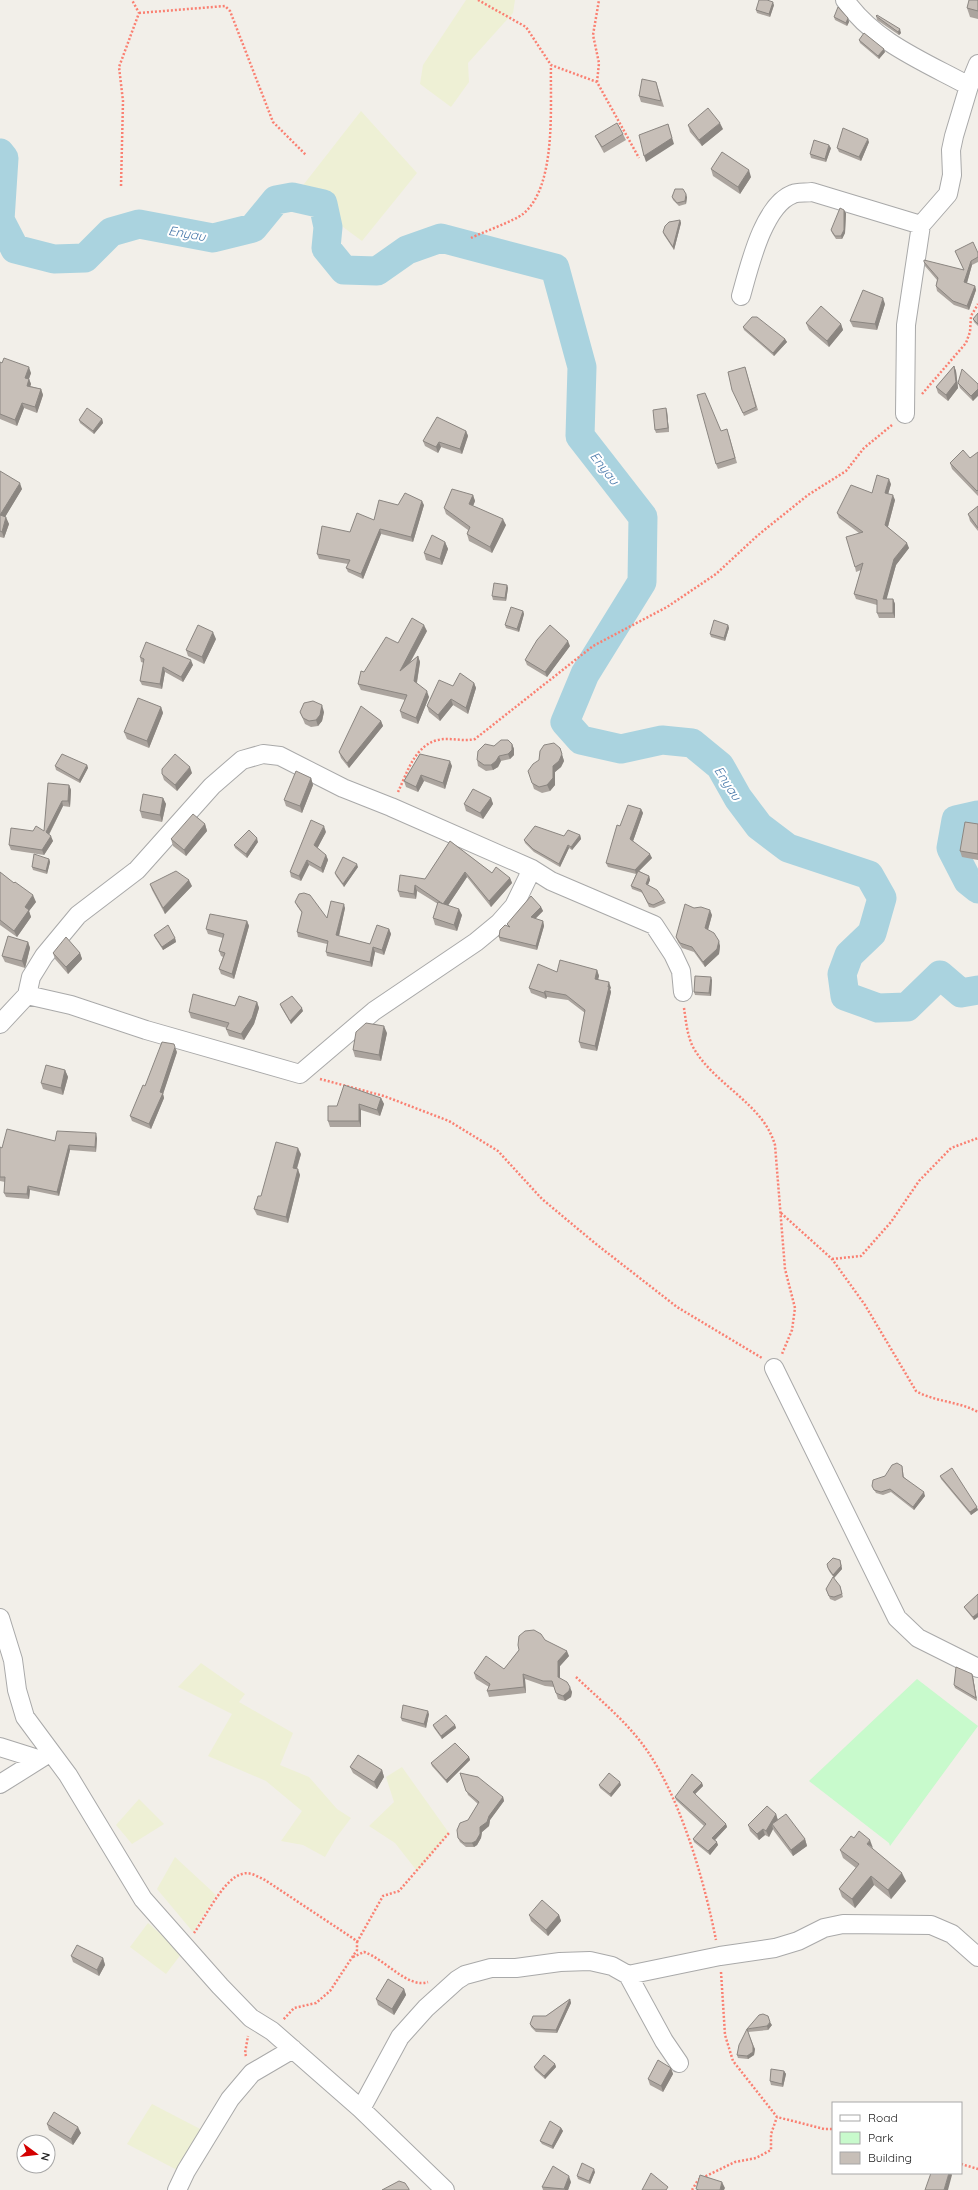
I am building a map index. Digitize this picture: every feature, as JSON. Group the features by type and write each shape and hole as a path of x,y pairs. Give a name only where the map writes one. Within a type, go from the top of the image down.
{"street":[{"path":"845,0 853,12 883,39 969,86"},
{"path":"905,414 906,325 921,225 948,194 952,175 951,150 954,136 969,86 978,64"},
{"path":"741,296 758,238 780,202 793,194 812,192 921,225"},
{"path":"0,1024 27,995 31,977 44,956 78,915 137,870 212,786 242,760 263,754 280,756 343,788 391,807 532,869 551,881 654,925 673,954 681,971 683,992"},
{"path":"27,995 71,1005 146,1030 300,1074 374,1011 476,942 499,923 514,906 532,869"},
{"path":"774,1368 897,1618 918,1638 978,1668"},
{"path":"0,1618 13,1660 17,1690 25,1717 44,1756 68,1775 144,1899 251,2018 272,2031 293,2049 361,2110 445,2190"},
{"path":"0,1747 44,1756"},
{"path":"0,1784 44,1756"},
{"path":"628,1975 720,1956 775,1948 798,1941 824,1928 843,1924 931,1925 942,1928 952,1934 978,1956"},
{"path":"361,2110 400,2038 437,1996 465,1975 491,1968 516,1968 560,1962 590,1961 612,1966 628,1975 664,2041 679,2063"},
{"path":"177,2190 224,2107 252,2073 293,2049"}],"path":[{"path":"121,186 123,101 119,67 139,13 132,0"},
{"path":"471,238 523,214 541,190 548,164 551,65 526,27 478,0"},
{"path":"599,0 593,35 600,63 597,82 639,158"},
{"path":"139,13 225,6 230,11 273,122 306,155"},
{"path":"551,65 597,82"},
{"path":"391,807 419,750 438,740 468,741 475,739 593,646 667,608 694,590 716,574 757,536 808,495 846,471 864,448 905,414 966,343 970,332 971,316 978,304"},
{"path":"300,1074 384,1096 442,1118 498,1151 542,1199 596,1244 677,1307 755,1352 774,1368 792,1330 795,1308 785,1269 775,1145 772,1132 761,1117 702,1060 693,1046 686,1028 683,992"},
{"path":"832,1259 861,1256 891,1222 919,1181 951,1148 978,1138"},
{"path":"780,1213 832,1259 865,1305 916,1391 925,1396 958,1404 978,1412"},
{"path":"576,1677 619,1717 645,1748 661,1771 684,1828 707,1896 720,1956 722,2010 725,2035 733,2061 777,2116 824,2130 832,2129"},
{"path":"272,2031 294,2008 316,2003 330,1991 357,1950 357,1942 383,1896 399,1892 449,1833"},
{"path":"186,1947 230,1879 243,1873 254,1874 265,1880 357,1942"},
{"path":"352,1957 364,1952 375,1956 408,1981 422,1984 435,1980"},
{"path":"251,2018 245,2053 252,2073"},
{"path":"692,2190 698,2180 735,2162 756,2158 771,2150 771,2134 777,2116"},
{"path":"962,2164 978,2169"}],"green space":[{"path":"466,0 515,0 513,13 468,63 469,82 451,107 420,84 423,65"},
{"path":"361,111 417,173 362,241 297,193"},
{"path":"201,1663 245,1694 239,1702 293,1733 280,1765 309,1777 337,1809 351,1818 336,1838 325,1857 303,1845 281,1841 302,1811 266,1781 208,1756 232,1714 178,1687"},
{"path":"917,1679 978,1726 890,1846 889,1843 809,1781"},
{"path":"402,1767 449,1833 417,1871 395,1843 369,1826 394,1802 386,1777"},
{"path":"139,1799 164,1824 132,1844 116,1825"},
{"path":"175,1857 216,1895 193,1932 157,1889"},
{"path":"148,1923 182,1953 166,1974 130,1947"},
{"path":"152,2104 206,2132 179,2171 127,2144"}],"building":[{"path":"759,0 773,2 769,14 756,10"},
{"path":"969,0 978,0 978,11 967,8"},
{"path":"838,7 848,18 846,23 834,17"},
{"path":"877,15 900,29 898,32 876,16"},
{"path":"864,33 884,49 878,56 859,40"},
{"path":"642,79 656,82 661,101 639,96"},
{"path":"708,108 720,123 699,140 688,125"},
{"path":"617,123 623,134 602,147 595,136"},
{"path":"668,124 672,138 644,156 639,135"},
{"path":"843,128 868,139 859,157 837,148"},
{"path":"814,140 829,145 825,159 810,154"},
{"path":"722,152 749,170 738,187 711,169"},
{"path":"675,189 683,189 686,194 685,201 677,203 672,197"},
{"path":"840,208 844,210 844,230 841,236 835,236 831,230"},
{"path":"680,220 673,247 663,232 665,226 669,222"},
{"path":"973,242 978,253 978,257 971,261 964,282 975,286 967,306 953,301 936,286 938,278 924,262 924,260 964,270 955,251"},
{"path":"863,290 883,298 875,324 850,321"},
{"path":"821,306 841,324 827,341 806,323"},
{"path":"978,313 978,324 973,319"},
{"path":"752,317 757,317 785,339 773,353 743,327"},
{"path":"4,358 29,367 25,378 29,379 27,386 41,389 35,407 22,403 15,420 0,414 0,362 2,363"},
{"path":"954,366 956,382 946,395 936,387"},
{"path":"745,367 756,407 743,413 732,390 728,372"},
{"path":"962,369 978,384 978,389 971,396 958,383"},
{"path":"705,393 721,431 727,429 735,458 716,464 697,395"},
{"path":"87,408 102,419 93,431 79,420"},
{"path":"666,408 668,428 655,430 653,410"},
{"path":"437,417 466,431 460,449 439,442 436,447 423,441"},
{"path":"963,450 970,458 978,452 977,491 950,463"},
{"path":"0,471 20,483 0,515"},
{"path":"877,475 889,479 885,493 893,495 885,525 907,543 894,559 883,599 893,599 893,613 877,613 877,600 854,594 863,563 855,567 846,537 863,532 837,513 851,485 872,493"},
{"path":"452,489 473,495 469,504 503,519 490,547 467,534 470,527 444,508"},
{"path":"405,493 422,501 411,537 380,529 361,574 346,568 350,560 317,554 322,526 350,532 357,513 374,520 379,500 398,505"},
{"path":"978,506 978,528 968,514"},
{"path":"0,515 6,517 2,532 0,531"},
{"path":"432,535 445,542 440,559 424,553"},
{"path":"494,583 507,585 505,598 492,596"},
{"path":"511,607 523,611 517,629 505,625"},
{"path":"412,618 424,625 400,671 418,656 414,681 427,691 416,718 400,711 407,695 358,684 361,671 364,672 386,637 398,643"},
{"path":"714,620 728,625 724,638 710,634"},
{"path":"198,625 213,632 202,657 186,650"},
{"path":"550,625 568,641 545,672 525,660 537,640"},
{"path":"146,642 191,660 181,677 163,667 160,684 140,681 144,659 140,657"},
{"path":"460,673 474,683 466,708 451,699 438,715 427,706 439,680 453,686"},
{"path":"138,698 161,707 147,741 124,732"},
{"path":"313,701 322,705 320,715 316,720 309,721 303,718 300,712 304,703"},
{"path":"361,706 381,721 347,763 339,752"},
{"path":"501,740 508,740 512,744 512,750 508,754 499,756 491,765 484,765 477,760 478,751 485,744 494,746"},
{"path":"554,743 560,748 562,754 559,761 553,766 553,778 547,785 539,787 532,783 528,771 533,764 539,760 540,751 544,745"},
{"path":"62,754 87,765 79,780 55,766"},
{"path":"175,754 190,767 175,785 162,774 162,769"},
{"path":"420,754 450,761 443,783 421,775 416,787 404,781"},
{"path":"296,771 311,778 300,806 284,800"},
{"path":"48,783 69,785 68,801 62,801 46,832 51,836 42,850 9,845 11,828 33,831 36,826 44,831"},
{"path":"473,789 491,798 480,813 464,804"},
{"path":"143,794 163,798 160,815 140,811"},
{"path":"628,805 641,809 630,839 650,854 635,870 606,863 617,825 620,826"},
{"path":"193,814 205,824 184,850 171,839"},
{"path":"311,820 324,826 314,845 326,855 321,868 307,860 299,876 290,872"},
{"path":"965,822 978,824 978,854 960,851"},
{"path":"535,826 564,836 568,830 580,835 571,847 568,845 559,864 533,849 524,840"},
{"path":"249,830 257,838 246,854 234,845"},
{"path":"450,841 492,873 496,867 510,878 489,901 465,872 443,904 415,885 414,894 398,891 400,875 425,879"},
{"path":"34,854 49,859 46,871 32,867"},
{"path":"343,857 357,864 343,884 335,873"},
{"path":"176,871 189,880 163,908 150,884"},
{"path":"638,871 649,876 646,884 657,890 664,900 653,905 648,903 641,890 631,886"},
{"path":"0,872 33,895 25,907 29,910 14,931 0,920"},
{"path":"304,893 310,895 327,918 331,901 344,904 336,935 370,944 377,925 389,929 382,950 373,947 370,962 326,952 328,941 297,932 302,912 295,902 299,894"},
{"path":"531,896 541,907 531,917 543,921 536,946 499,937 500,930 505,925 510,927 507,924"},
{"path":"438,902 459,909 454,925 433,918"},
{"path":"685,904 694,908 701,907 710,910 705,928 714,933 719,941 717,949 703,962 692,947 680,943 676,937"},
{"path":"210,914 247,921 232,974 219,969 225,953 219,951 224,934 206,929"},
{"path":"168,925 175,938 162,947 154,935"},
{"path":"8,936 28,942 22,961 2,956"},
{"path":"66,937 80,953 66,967 53,953"},
{"path":"560,960 597,970 595,979 609,982 595,1046 579,1042 585,1010 566,995 545,991 544,993 529,988 538,964 557,972"},
{"path":"695,976 711,977 709,993 694,992"},
{"path":"193,994 235,1006 239,996 257,1002 252,1018 241,1034 226,1029 229,1023 189,1012"},
{"path":"292,996 302,1008 290,1021 280,1004"},
{"path":"366,1023 384,1026 379,1055 353,1050 356,1032"},
{"path":"162,1042 174,1044 175,1047 160,1092 163,1093 149,1124 130,1116 143,1085 145,1086"},
{"path":"46,1065 65,1070 61,1088 41,1083"},
{"path":"344,1085 381,1098 377,1110 359,1104 359,1121 328,1121 328,1106 337,1106"},
{"path":"7,1129 55,1141 57,1131 96,1133 95,1147 69,1145 57,1192 28,1186 27,1194 4,1193 5,1177 0,1177 0,1147 2,1148"},
{"path":"276,1142 298,1148 293,1168 298,1169 286,1217 254,1209 258,1196 261,1196"},
{"path":"897,1463 902,1466 903,1477 924,1492 913,1507 890,1489 881,1492 874,1490 872,1486 873,1480 885,1476 892,1465"},
{"path":"952,1468 977,1507 970,1512 940,1476"},
{"path":"833,1558 840,1560 841,1566 833,1575 827,1564"},
{"path":"833,1577 840,1586 842,1594 834,1597 829,1596 826,1589"},
{"path":"978,1594 978,1613 973,1617 964,1607"},
{"path":"534,1630 541,1634 545,1640 567,1651 558,1661 558,1677 567,1682 570,1687 569,1691 563,1696 556,1693 552,1681 543,1681 523,1674 524,1687 487,1691 490,1684 474,1673 486,1656 504,1669 519,1650 519,1636 525,1631"},
{"path":"956,1667 972,1674 976,1698 954,1685"},
{"path":"403,1705 428,1711 424,1724 401,1718"},
{"path":"446,1715 455,1725 441,1736 433,1725"},
{"path":"455,1743 469,1757 446,1780 431,1763"},
{"path":"358,1755 382,1770 374,1782 350,1767"},
{"path":"460,1773 478,1777 503,1797 489,1816 487,1822 480,1827 480,1834 476,1841 472,1843 464,1843 458,1838 457,1830 460,1823 468,1820 479,1802 466,1791"},
{"path":"609,1773 620,1782 610,1794 599,1785"},
{"path":"692,1774 702,1783 693,1792 726,1824 712,1838 717,1842 708,1851 693,1839 706,1824 675,1797"},
{"path":"767,1806 776,1814 766,1831 763,1829 757,1834 748,1825"},
{"path":"786,1814 805,1839 791,1850 772,1824"},
{"path":"859,1831 870,1840 867,1844 902,1873 888,1890 871,1876 852,1899 839,1889 859,1864 840,1850 851,1836 854,1838"},
{"path":"542,1900 559,1915 546,1930 529,1915"},
{"path":"77,1945 103,1958 97,1970 71,1956"},
{"path":"388,1979 404,1989 392,2009 376,1999"},
{"path":"570,1999 556,2030 535,2029 530,2024 533,2016 546,2016"},
{"path":"763,2014 768,2016 770,2022 767,2026 747,2029 759,2015"},
{"path":"747,2029 753,2046 753,2052 747,2056 737,2055 739,2045"},
{"path":"544,2055 555,2064 544,2076 534,2067"},
{"path":"658,2060 671,2068 661,2086 648,2079"},
{"path":"771,2069 784,2071 782,2084 770,2081"},
{"path":"54,2112 78,2127 71,2139 47,2124"},
{"path":"550,2121 561,2128 552,2146 540,2141"},
{"path":"582,2163 594,2169 589,2181 577,2176"},
{"path":"553,2166 569,2176 564,2189 542,2187"},
{"path":"651,2173 668,2187 666,2190 642,2190"},
{"path":"931,2174 949,2174 944,2190 925,2190"},
{"path":"700,2175 722,2182 720,2190 696,2189"},
{"path":"399,2181 405,2183 409,2190 382,2190"}],"waterway":[{"name":"Enyau","path":"0,153 4,158 0,220 15,249 54,259 85,258 111,232 139,224 213,238 253,228 276,200 292,197 323,204 328,227 326,248 344,270 377,271 407,250 441,238 555,268 582,367 580,436 643,517 642,582 585,674 565,722 581,740 621,749 662,740 692,743 720,766 738,798 759,826 788,848 869,875 882,898 872,933 849,955 842,974 845,996 878,1008 907,1007 940,975 961,993 978,990"},
{"name":"Enyau","path":"978,815 956,820 951,848 968,881 978,889"}]}
